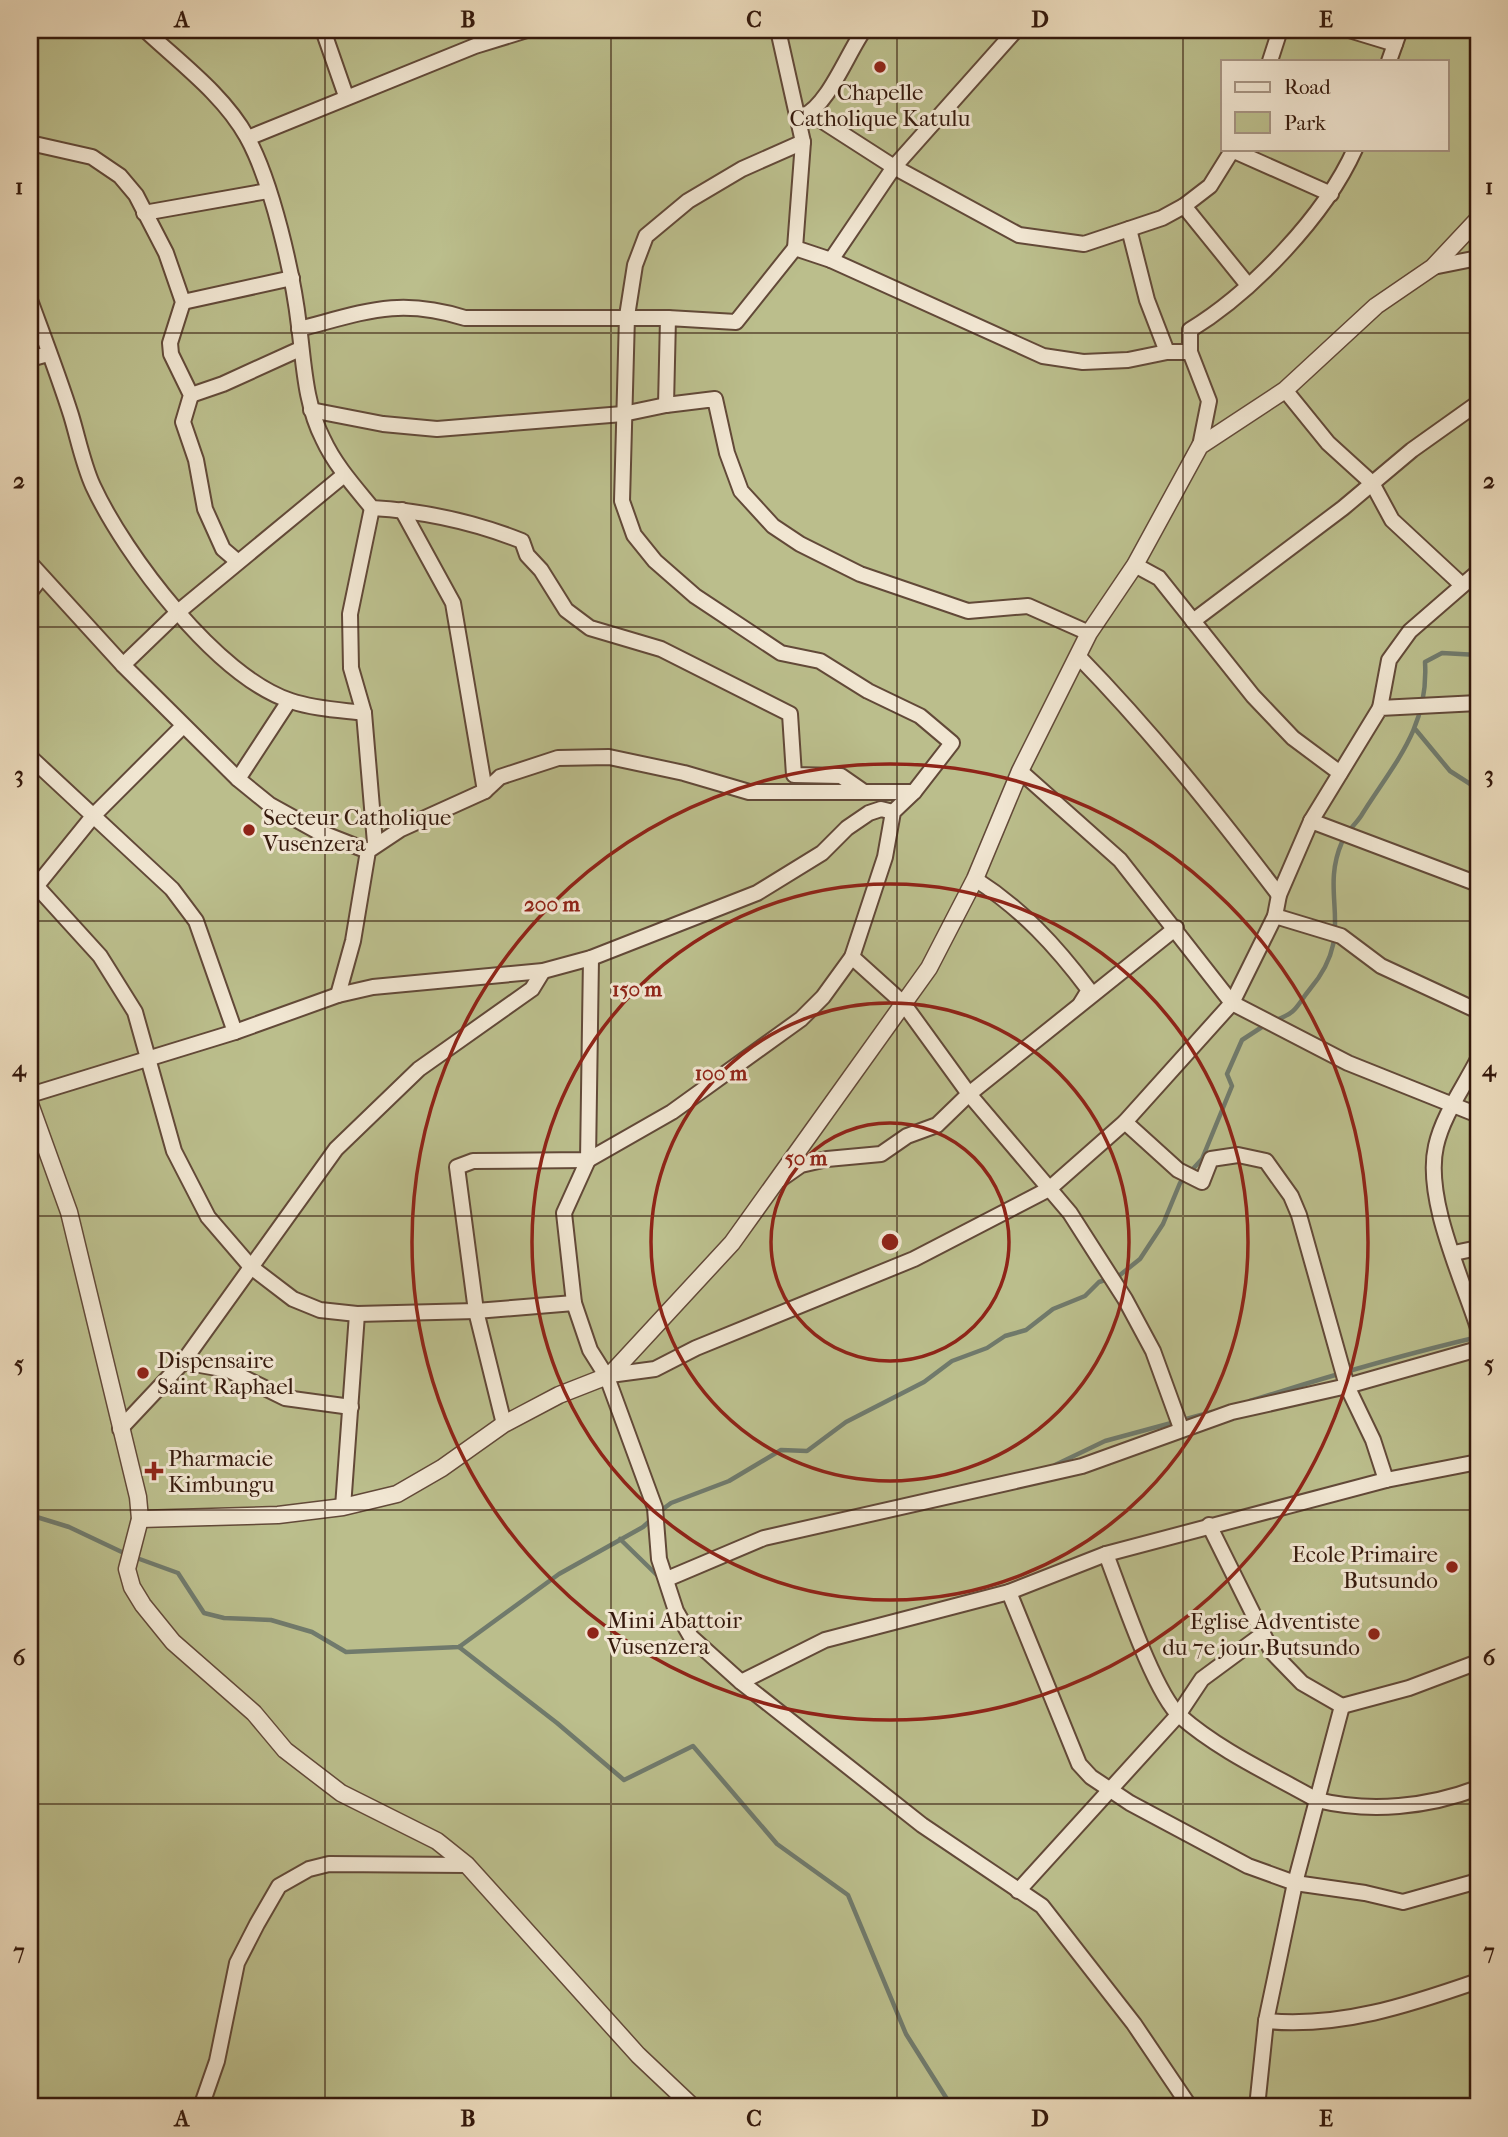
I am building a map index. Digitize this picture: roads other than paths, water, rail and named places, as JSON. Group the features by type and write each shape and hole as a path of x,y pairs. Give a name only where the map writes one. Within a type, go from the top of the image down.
{"street":[{"path":"145,30 228,110 248,138 268,191 292,278 300,349 311,410 322,439 344,474 372,508 402,510 485,526 522,541 527,555 541,570 566,610 590,628 661,649 789,714 794,775 841,776 864,792"},
{"path":"323,30 346,96"},
{"path":"470,30 475,46"},
{"path":"248,138 346,96 475,46 527,30"},
{"path":"299,329 398,307 436,309 465,318 626,316 736,322 795,248 805,115 778,30"},
{"path":"805,115 833,83 864,30"},
{"path":"831,260 894,167 1016,30"},
{"path":"1270,60 1280,30"},
{"path":"1349,30 1397,37 1389,60"},
{"path":"805,115 1019,235 1084,244 1184,206 1210,186 1231,150"},
{"path":"504,1424 476,1311 457,1167 473,1161 588,1160 672,1111 801,1019 823,997 852,957 885,857 893,812 914,792 952,743 920,716 868,691 820,661 781,653 695,596 655,561 634,535 622,501 626,316 635,265 646,236 688,201 743,169 803,142"},
{"path":"30,143 93,157 120,176 135,195 166,253 183,302 170,343 171,354 191,395 183,422 196,460 205,509 223,549 237,561"},
{"path":"1234,150 1331,194"},
{"path":"608,1376 732,1243 929,968 975,878 1020,771 1089,633 1135,565 1200,446 1209,401 1191,352 1190,331 1219,313 1280,254 1331,194 1354,150"},
{"path":"144,213 268,191"},
{"path":"1184,206 1247,284"},
{"path":"1200,446 1285,390 1377,306 1433,267 1478,219"},
{"path":"1129,229 1147,300 1167,352"},
{"path":"795,248 831,260 1043,356 1105,361 1128,360 1167,352 1191,352"},
{"path":"1433,267 1478,258"},
{"path":"183,302 292,278"},
{"path":"30,300 92,485 127,547 178,612 239,671 289,701 364,713"},
{"path":"666,405 668,318"},
{"path":"191,395 223,384 300,349"},
{"path":"30,359 48,354"},
{"path":"1285,390 1328,443 1372,483 1392,520 1462,585"},
{"path":"311,410 383,424 437,429 623,414 715,398 727,453 741,491 773,526 800,544 860,574 968,611 1028,606 1089,633"},
{"path":"1193,621 1478,403"},
{"path":"123,665 237,561 300,514 344,474"},
{"path":"338,995 353,941 371,847 364,713 351,667 350,614 372,508"},
{"path":"402,510 453,603 485,791"},
{"path":"30,563 123,665 238,779 270,805 317,831 371,847 485,791 500,776 558,758 609,757 684,773 749,792 914,792"},
{"path":"1135,565 1159,578 1253,696 1293,738 1340,774"},
{"path":"140,1519 278,1515 342,1507 397,1494 442,1468 504,1424 559,1395 608,1376 656,1369 696,1349 914,1259 1049,1189 1125,1122 1232,1003 1275,916 1279,895 1311,821 1380,708 1389,660 1410,631 1478,572"},
{"path":"30,592 41,578"},
{"path":"1079,657 1131,710 1192,780 1279,895"},
{"path":"238,779 289,701"},
{"path":"1380,708 1478,703"},
{"path":"183,726 94,815 32,886 100,956 135,1012 174,1151 187,1181 208,1217 251,1267 293,1299 320,1310 357,1314 476,1311 574,1303"},
{"path":"30,757 172,889 196,921 235,1032"},
{"path":"1020,771 1120,860 1176,928 1232,1003 1348,1063 1478,1115"},
{"path":"30,1095 146,1057 235,1032 338,995 373,987 543,971 591,958 757,893 822,853 847,828 869,813 881,809 893,812"},
{"path":"1311,821 1478,884"},
{"path":"975,878 1011,902 1072,968 1089,990 1078,1007"},
{"path":"1275,916 1336,934 1381,966 1478,1011"},
{"path":"775,1186 788,1172 802,1165 827,1159 881,1154 907,1136 937,1125 969,1094 1176,928"},
{"path":"852,957 904,1003 969,1094 1070,1213 1125,1299 1153,1351 1181,1428"},
{"path":"591,958 588,1160 564,1213 574,1303 590,1350 608,1376 654,1508 659,1559 676,1611 691,1637 741,1682 931,1832 1042,1906 1056,1920 1134,2024 1190,2107"},
{"path":"120,1429 183,1362 336,1149 383,1101 430,1060 532,989 543,971"},
{"path":"1478,1059 1453,1105 1437,1144 1434,1162 1436,1191 1478,1328"},
{"path":"30,1104 69,1212 120,1429 140,1519 127,1569 132,1587 143,1605 173,1642 254,1713 285,1750 341,1793 437,1841 467,1865 638,2055 694,2107"},
{"path":"1125,1122 1184,1174 1202,1182 1212,1159 1238,1156 1266,1161 1291,1196 1299,1215 1347,1386 1373,1440 1386,1480"},
{"path":"1454,1253 1478,1248"},
{"path":"342,1507 357,1314"},
{"path":"667,1579 764,1538 1082,1466 1181,1428 1232,1412 1347,1386 1478,1349"},
{"path":"183,1362 228,1370 285,1398 351,1407"},
{"path":"741,1682 825,1640 1009,1592 1106,1554 1386,1480 1478,1462"},
{"path":"1209,1525 1272,1653 1302,1683 1342,1706 1409,1688 1478,1662"},
{"path":"1106,1554 1159,1684 1178,1715 1217,1745 1317,1800 1364,1807 1402,1806 1446,1800 1478,1788"},
{"path":"1009,1592 1070,1748 1090,1777 1108,1789 1248,1866 1295,1882 1403,1902 1478,1881"},
{"path":"1018,1891 1178,1715 1202,1679 1263,1634"},
{"path":"1257,2107 1266,2021 1295,1882 1342,1706"},
{"path":"201,2107 217,2061 237,1963 279,1886 309,1870 329,1864 467,1865"},
{"path":"1266,2021 1304,2024 1367,2014 1407,2006 1478,1981"}],"waterway":[{"path":"1276,1020 1296,1008 1324,969 1332,950 1335,932 1334,880 1342,842 1407,744 1421,706 1425,662 1442,653 1478,655"},
{"path":"1416,730 1450,771 1478,789"},
{"path":"659,1512 671,1503 729,1481 781,1450 807,1451 846,1422 924,1382 952,1361 987,1348 1005,1336 1026,1330 1053,1309 1085,1296 1099,1282 1120,1275 1140,1259 1163,1224 1180,1183 1202,1159 1232,1086 1227,1074 1242,1040 1265,1025"},
{"path":"1250,1401 1478,1337"},
{"path":"1055,1465 1105,1441 1212,1412"},
{"path":"30,1515 69,1527 126,1554"},
{"path":"134,1557 178,1573 204,1613 224,1618 271,1620 312,1632 346,1652 459,1647 559,1574 643,1527 653,1518"},
{"path":"620,1539 660,1578"},
{"path":"459,1647 557,1723 624,1780 693,1746 777,1844 848,1895 906,2034 952,2107"}],"place":[{"name":"Chapelle Catholique Katulu","path":"880,67"},
{"name":"Secteur Catholique Vusenzera","path":"249,830"},
{"name":"Dispensaire Saint Raphael","path":"143,1373"},
{"name":"Pharmacie Kimbungu","path":"154,1471"},
{"name":"Ecole Primaire Butsundo","path":"1452,1567"},
{"name":"Mini Abattoir Vusenzera","path":"593,1633"},
{"name":"Eglise Adventiste du 7e jour Butsundo","path":"1374,1634"}]}
